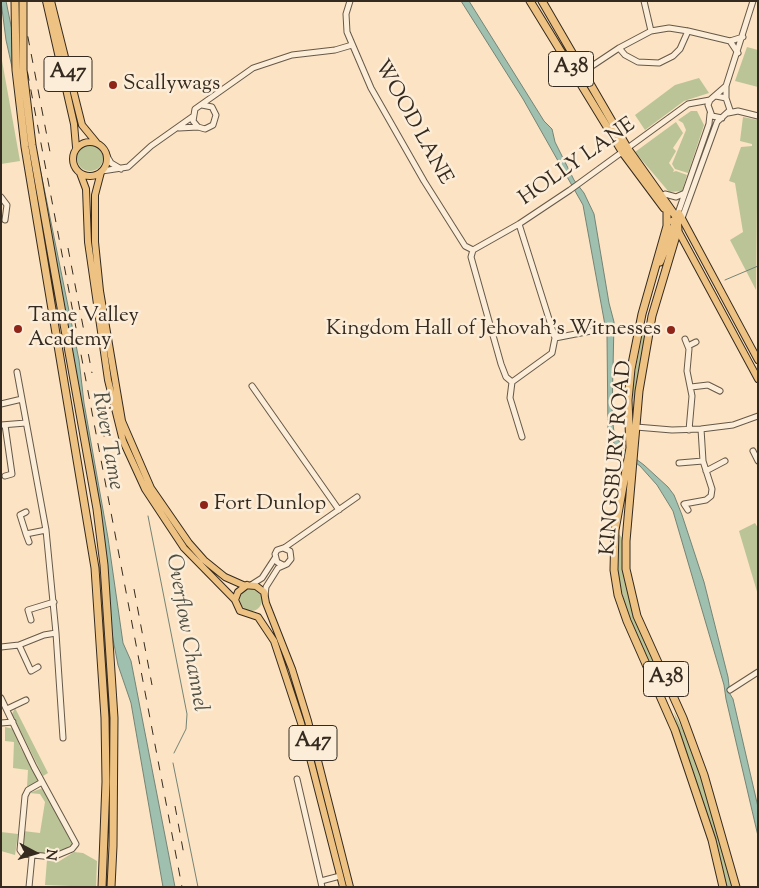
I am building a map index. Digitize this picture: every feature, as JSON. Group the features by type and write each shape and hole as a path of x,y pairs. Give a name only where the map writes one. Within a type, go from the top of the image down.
{"highway":[{"path":"15,1 16,70 25,147 95,568 105,718 106,791 102,887"},
{"path":"22,1 24,70 32,145 97,508 104,565 114,718 114,837 111,887"},
{"name":"A38","path":"530,1 625,151 667,211 678,221"},
{"name":"A38","path":"542,1 625,151 647,175 678,221"},
{"path":"539,16 548,11"},
{"path":"647,175 665,194 678,221 650,283"},
{"name":"KINGSBURY ROAD","path":"633,450 629,386 638,329 667,226 667,211"},
{"name":"KINGSBURY ROAD","path":"678,221 652,316 639,391 626,541 628,583 637,616 676,701 704,775 736,887"},
{"path":"642,314 645,318 652,316"},
{"path":"638,329 645,327 649,332"},
{"name":"KINGSBURY ROAD","path":"631,467 615,530 616,584 627,621 675,730 712,840 723,887"},
{"path":"662,698 670,696 667,682"},
{"path":"675,730 671,709 676,701"}],"main road":[{"name":"A47","path":"46,1 52,37 74,124 76,147"},
{"name":"A47","path":"51,1 82,125 96,142"},
{"path":"101,171 89,176 80,172 72,160 76,147 87,141 96,142 104,149 107,156 95,195 95,242 100,291 122,421 151,488 189,543 204,560 225,577 258,587 265,595"},
{"name":"A47","path":"80,172 86,189 90,259 108,380 123,441 144,489 184,548 235,600 240,611 258,617 270,633 281,660 325,810 343,887"},
{"path":"678,221 686,246 758,379"},
{"path":"678,221 698,261 704,280"},
{"path":"678,221 758,360"},
{"path":"670,252 676,244 686,246"},
{"path":"235,600 238,592 249,585"},
{"name":"A47","path":"265,595 266,603 288,660 308,722 350,887"},
{"path":"252,615 261,611 266,603"}],"street":[{"name":"WOOD LANE","path":"350,1 347,8 346,24 352,45 371,88 424,181 465,246 473,250"},
{"path":"644,1 651,30"},
{"path":"738,112 730,105 726,98 726,86 754,4"},
{"path":"583,72 619,48 651,30 670,28 730,42 743,37"},
{"path":"619,48 625,55 638,62 659,63 676,52 688,31"},
{"path":"730,42 738,53"},
{"path":"101,171 121,169 134,162 151,146 192,117 195,109 253,68 273,60 352,45"},
{"path":"709,113 713,98 726,86"},
{"path":"178,128 198,127 205,129 213,126 216,118 214,110 218,94"},
{"path":"713,98 726,98"},
{"name":"HOLLY LANE","path":"473,250 519,224 570,190 688,104 713,98"},
{"path":"698,102 716,118 728,113 738,112 758,116"},
{"path":"202,105 209,106 214,110"},
{"path":"728,113 730,105"},
{"name":"KINGSBURY ROAD","path":"678,221 685,194 709,124 709,113"},
{"path":"192,117 198,127"},
{"name":"KINGSBURY ROAD","path":"678,221 716,124 722,117"},
{"path":"107,156 111,163 121,169"},
{"path":"665,194 676,197 685,194"},
{"path":"1,198 7,205 6,220"},
{"path":"519,224 555,338 552,354 512,382 510,398 522,437"},
{"path":"473,250 471,256 501,364 506,376 512,382"},
{"path":"555,338 591,331"},
{"path":"685,339 688,346 687,372 691,387 689,430"},
{"path":"688,346 696,342"},
{"path":"17,372 46,530 54,602 64,735"},
{"path":"714,387 716,381"},
{"path":"691,387 702,385 714,387 720,391"},
{"path":"252,386 339,510"},
{"path":"1,404 22,399"},
{"path":"636,427 701,429 733,426 758,416"},
{"path":"5,476 12,474 3,425 26,423"},
{"path":"688,510 682,502 706,500 712,496 712,489 703,461 701,429"},
{"path":"750,460 757,459 753,451"},
{"path":"679,463 703,461"},
{"path":"706,472 725,461"},
{"path":"718,465 722,471"},
{"path":"249,585 262,578 275,558 277,550 297,540 357,497"},
{"path":"26,512 20,515 28,542"},
{"path":"26,534 46,530"},
{"path":"265,595 274,573 289,562 292,557 297,540"},
{"path":"283,548 290,551 292,557"},
{"path":"275,558 283,565"},
{"path":"31,620 28,610 54,602"},
{"path":"1,647 18,645 44,635 56,633"},
{"path":"18,645 31,670 38,667"},
{"path":"730,690 758,672"},
{"path":"1,698 42,782 68,827 75,847 53,857 32,856 23,854 20,850 25,796 28,790 42,782"},
{"path":"6,709 26,700"},
{"path":"1,723 13,722"},
{"path":"296,779 322,887"},
{"path":"29,887 32,856"},
{"path":"320,880 340,876"}],"green space":[{"path":"747,47 758,50 758,87 735,81"},
{"path":"1,55 20,161 1,164"},
{"path":"699,78 709,93 684,101 645,130 635,115 675,85"},
{"path":"691,111 697,111 704,125 688,173 675,169 672,164 686,130 683,123 678,120"},
{"path":"743,117 758,120 756,290 730,240 743,232 735,183 729,181 741,147 752,146 752,144 740,141"},
{"path":"676,122 683,133 673,148 676,151 669,163 674,170 673,172 676,171 687,175 682,191 669,192 635,152"},
{"path":"90,145 99,149 103,158 99,167 90,171 81,167 77,158 81,149"},
{"path":"643,332 645,335 633,409 633,382"},
{"path":"755,523 758,528 758,595 739,531"},
{"path":"618,533 624,540 624,567 628,595 666,689 665,696 651,671 626,611 618,573"},
{"path":"251,589 259,592 262,600 259,608 251,611 243,608 240,600 243,592"},
{"path":"15,708 48,773 43,776 12,714"},
{"path":"674,712 692,749 733,887 725,887"},
{"path":"5,727 14,729 20,747 38,778 37,782 27,787 28,770 13,768 14,742 5,741"},
{"path":"43,788 72,844 58,855 25,852 22,850 23,831 40,833 45,802 40,794 29,793"},
{"path":"1,832 18,834 15,855 1,851"},
{"path":"74,852 83,853 97,861 96,887 45,885 47,860 58,862"}],"shaded area":[{"path":"1,1 6,1 79,360 84,403 108,538 123,643 131,661 175,887 163,887 131,703 118,665 108,613 99,539 29,144 6,40"},
{"path":"461,1 469,1 544,121 552,129 555,142 594,214 614,322 612,416 614,432 624,450 668,487 674,495 682,515 704,582 728,677 730,694 733,699 758,807 758,836 724,685 673,511 657,485 640,466 617,449 608,431 607,336 583,205 523,99"}],"waterway":[{"path":"725,280 758,266"},
{"name":"Overflow Channel","path":"148,516 187,714 186,729 174,753"},
{"name":"Overflow Channel","path":"173,763 198,887"}],"railway":[{"path":"14,1 182,887"},
{"path":"21,1 50,152"},
{"path":"68,248 92,373"},
{"path":"99,410 108,457"},
{"path":"134,589 152,685"},
{"path":"175,806 184,855"}],"place":[{"name":"Scallywags","path":"113,85"},
{"name":"Tame Valley Academy","path":"18,329"},
{"name":"Kingdom Hall of Jehovah's Witnesses","path":"671,330"},
{"name":"Fort Dunlop","path":"204,505"}],"water label":[{"name":"River Tame","path":"106,441"}]}
